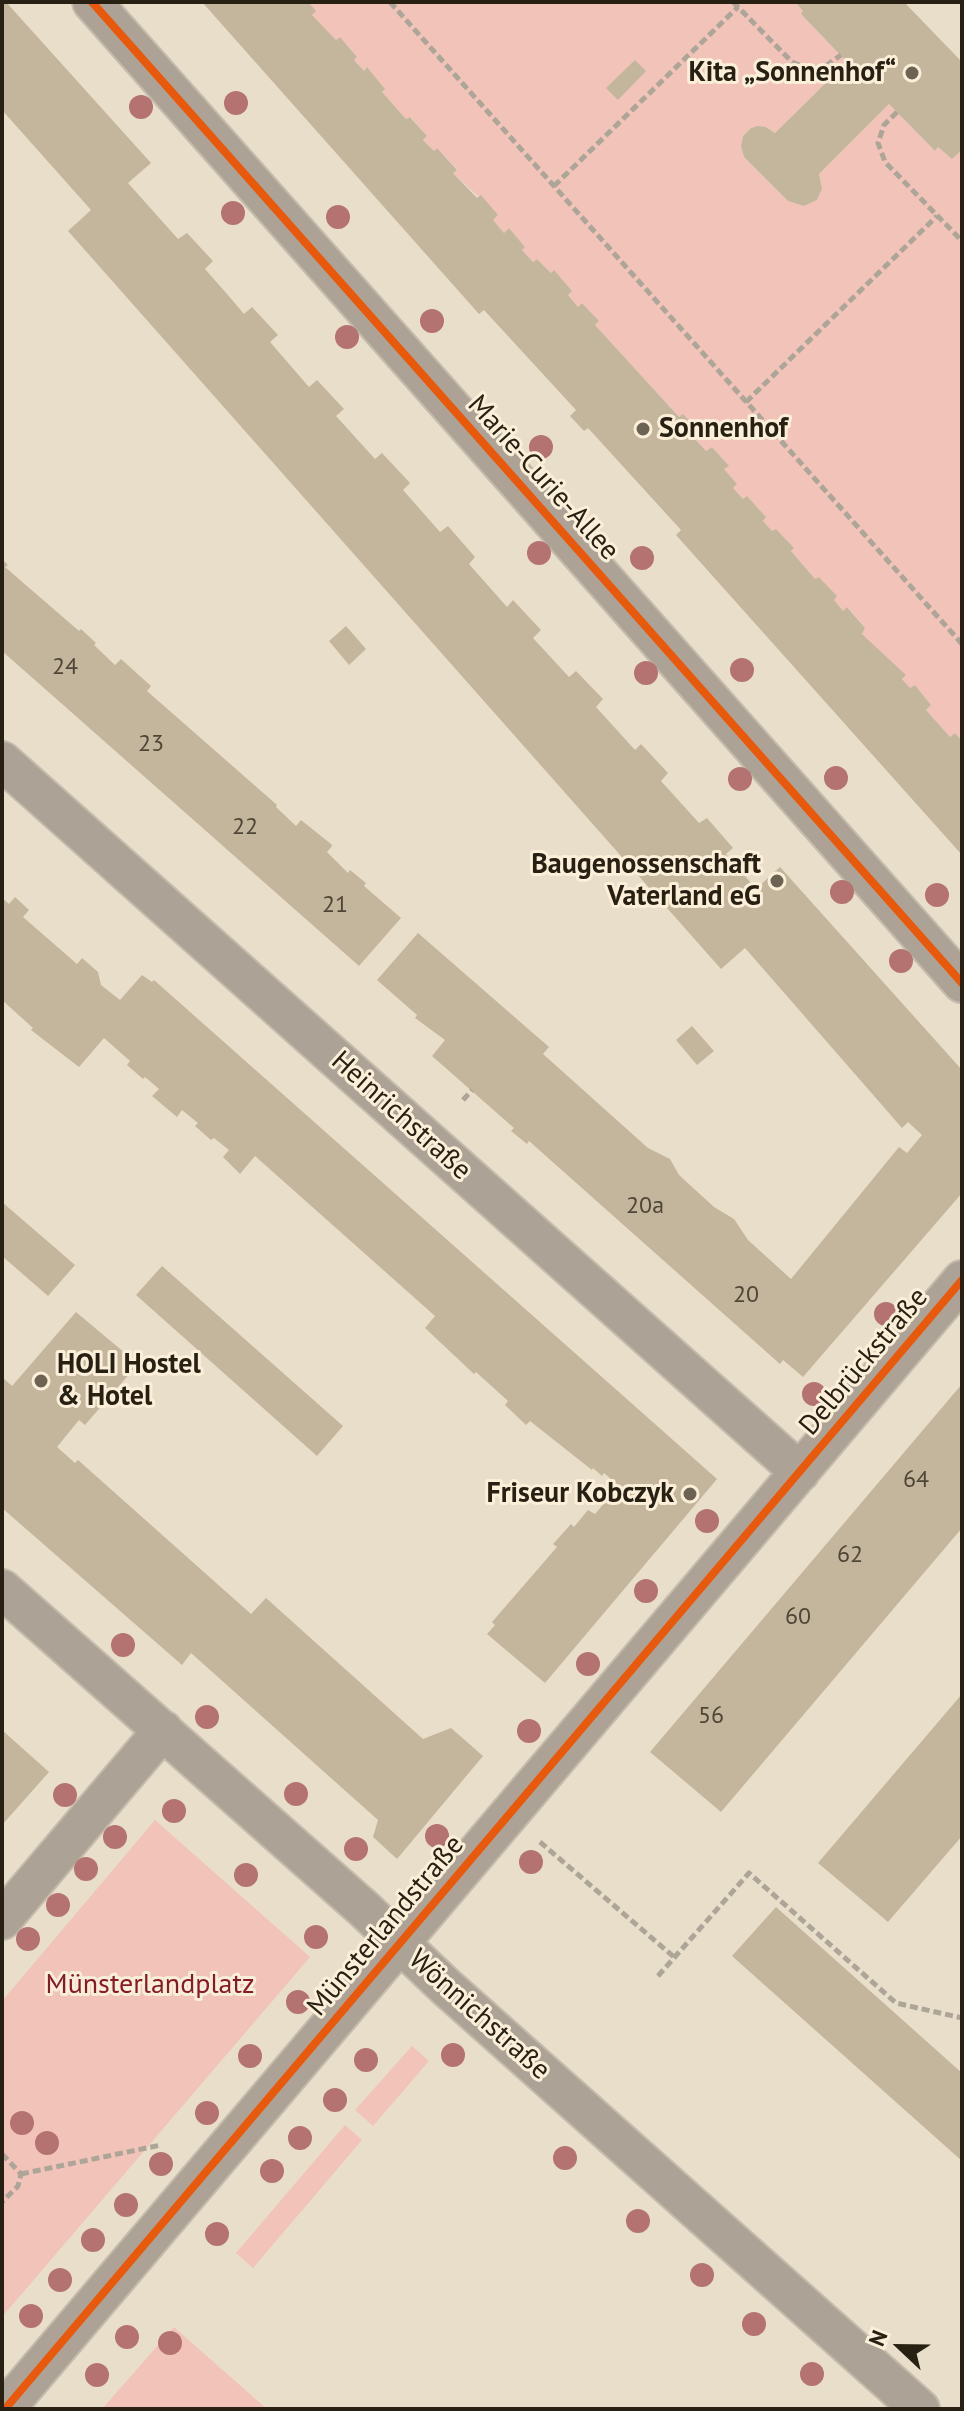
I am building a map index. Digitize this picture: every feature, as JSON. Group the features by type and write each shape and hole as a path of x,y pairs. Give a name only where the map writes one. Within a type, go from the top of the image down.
{"street":[{"name":"Marie-Curie-Allee","path":"92,2 962,983"},
{"name":"Heinrichstraße","path":"2,761 800,1472"},
{"name":"Delbrückstraße","path":"800,1472 962,1280"},
{"name":"Münsterlandstraße","path":"5,2409 800,1472"},
{"name":"Wönnichstraße","path":"2,1589 920,2409"},
{"path":"2,1920 163,1730"}],"path":[{"path":"390,2 962,644"},
{"path":"554,186 736,4 792,62 808,69 824,67 841,55"},
{"path":"897,112 884,125 878,143 885,162 962,241"},
{"path":"746,402 937,216"},
{"path":"463,1100 472,1090"},
{"path":"509,1815 674,1957"},
{"path":"658,1976 749,1873 896,2003 962,2018"},
{"path":"21,2174 161,2145"},
{"path":"2,2154 21,2174"},
{"path":"2,2202 18,2186 21,2174"}],"green space":[{"path":"308,2 795,2 803,11 801,14 847,62 775,133 766,127 751,128 743,136 741,146 744,157 788,201 804,206 817,200 822,189 819,174 889,104 935,151 938,147 952,159 962,150 962,741 955,733 950,737 926,710 931,705 915,685 910,688 902,679 905,675 862,634 865,628 848,607 843,611 834,600 836,595 819,577 815,579 791,551 794,548 776,529 772,531 763,521 766,517 747,496 743,499 733,488 737,484 724,469 728,465 712,447 706,451 695,439 700,433 683,415 679,417 595,325 599,321 582,303 578,307 568,295 572,291 554,271 551,273 537,259 533,262 509,228 504,233 493,220 498,215 453,173 457,169 437,148 434,151 423,140 427,136 411,117 406,119 382,92 385,89 367,67 364,71 354,60 357,57 340,37 336,40 312,15 315,11"},
{"name":"Münsterlandplatz","path":"155,1820 310,1957 2,2317 2,2001"},
{"path":"412,2046 429,2061 373,2126 355,2110"},
{"path":"345,2125 362,2140 253,2268 236,2253"},
{"path":"174,2327 209,2358 267,2409 102,2409"}],"building":[{"path":"2,2 6,2 151,163 128,183 178,239 187,233 213,261 205,269 244,314 252,307 278,335 270,342 309,387 317,380 344,409 336,416 375,459 382,453 410,483 403,490 440,532 448,526 475,557 469,564 507,607 513,600 541,630 533,638 569,677 576,671 603,699 596,707 635,750 641,744 668,773 661,781 699,823 707,818 733,848 726,854 756,889 780,867 962,1070 962,1193 803,1377 783,1360 780,1364 529,1141 527,1144 511,1131 514,1128 432,1056 445,1040 415,1018 417,1015 377,980 418,933 549,1047 543,1054 648,1148 670,1159 679,1175 714,1207 734,1219 748,1240 791,1279 899,1147 907,1153 922,1135 908,1122 902,1128 745,948 721,969 68,231 91,210 2,110"},
{"name":"Sonnenhof","path":"202,2 308,2 316,11 312,15 336,40 340,37 357,57 354,60 364,71 367,67 385,89 382,92 406,119 410,117 427,136 423,140 434,151 437,148 457,170 453,173 477,198 481,195 498,215 493,220 504,233 509,228 533,262 537,259 551,273 554,270 572,291 568,295 578,307 582,303 599,321 595,325 679,417 683,414 700,433 695,439 706,451 712,447 729,466 724,469 737,484 733,488 743,499 747,496 766,517 763,521 772,531 776,529 794,548 791,551 815,579 819,577 837,596 834,600 843,611 847,607 865,628 862,634 906,675 902,679 910,688 915,685 931,705 926,710 950,737 955,733 962,741 962,855 676,535 681,530 588,428 584,431 570,416 576,410 484,310 479,314"},
{"path":"795,2 904,2 962,62 962,150 952,159 938,147 935,151 889,104 819,174 822,189 817,200 804,206 788,201 744,157 741,146 743,136 758,126 775,133 847,62 801,14 803,11"},
{"path":"635,60 646,71 618,100 606,88"},
{"path":"2,559 8,565 5,567 79,631 81,629 115,665 121,659 151,686 147,691 277,805 296,826 301,820 331,844 327,852 348,873 350,870 366,883 364,886 401,918 359,966 2,651"},
{"path":"346,626 366,649 349,665 329,641"},
{"path":"15,897 29,910 23,917 77,964 82,958 98,972 101,985 120,1000 142,975 152,982 154,980 717,1479 545,1683 487,1634 495,1625 492,1622 557,1547 553,1544 571,1524 574,1527 588,1510 595,1514 619,1486 604,1473 602,1476 592,1470 530,1421 526,1425 505,1405 508,1401 425,1328 435,1316 255,1156 240,1174 223,1157 229,1150 214,1138 211,1140 195,1126 198,1123 182,1110 177,1117 152,1096 159,1089 127,1065 130,1061 104,1038 79,1067 31,1030 33,1028 2,1000 2,898 9,904"},
{"path":"692,1026 714,1051 697,1065 676,1040"},
{"name":"HOLI Hostel & Hotel","path":"2,1202 75,1265 48,1296 2,1256"},
{"path":"162,1266 343,1426 317,1456 136,1295"},
{"path":"76,1312 138,1364 85,1425 79,1420 57,1447 75,1463 78,1460 251,1614 266,1598 423,1739 451,1728 483,1756 397,1859 373,1837 378,1820 191,1653 182,1665 2,1508 2,1377 12,1386"},
{"path":"962,1384 962,1528 721,1812 650,1752"},
{"path":"962,1694 962,1836 888,1922 818,1863"},
{"path":"2,1730 49,1772 2,1825"},
{"path":"776,1907 962,2073 962,2161 732,1956"}],"cycle path":[{"path":"92,2 962,983"},
{"path":"5,2409 962,1280"}],"place":[{"name":"Kita „Sonnenhof“","path":"912,73"},
{"name":"Sonnenhof","path":"643,429"},
{"name":"Baugenossenschaft Vaterland eG","path":"777,881"},
{"name":"HOLI Hostel & Hotel","path":"41,1381"},
{"name":"Friseur Kobczyk","path":"690,1494"}]}
